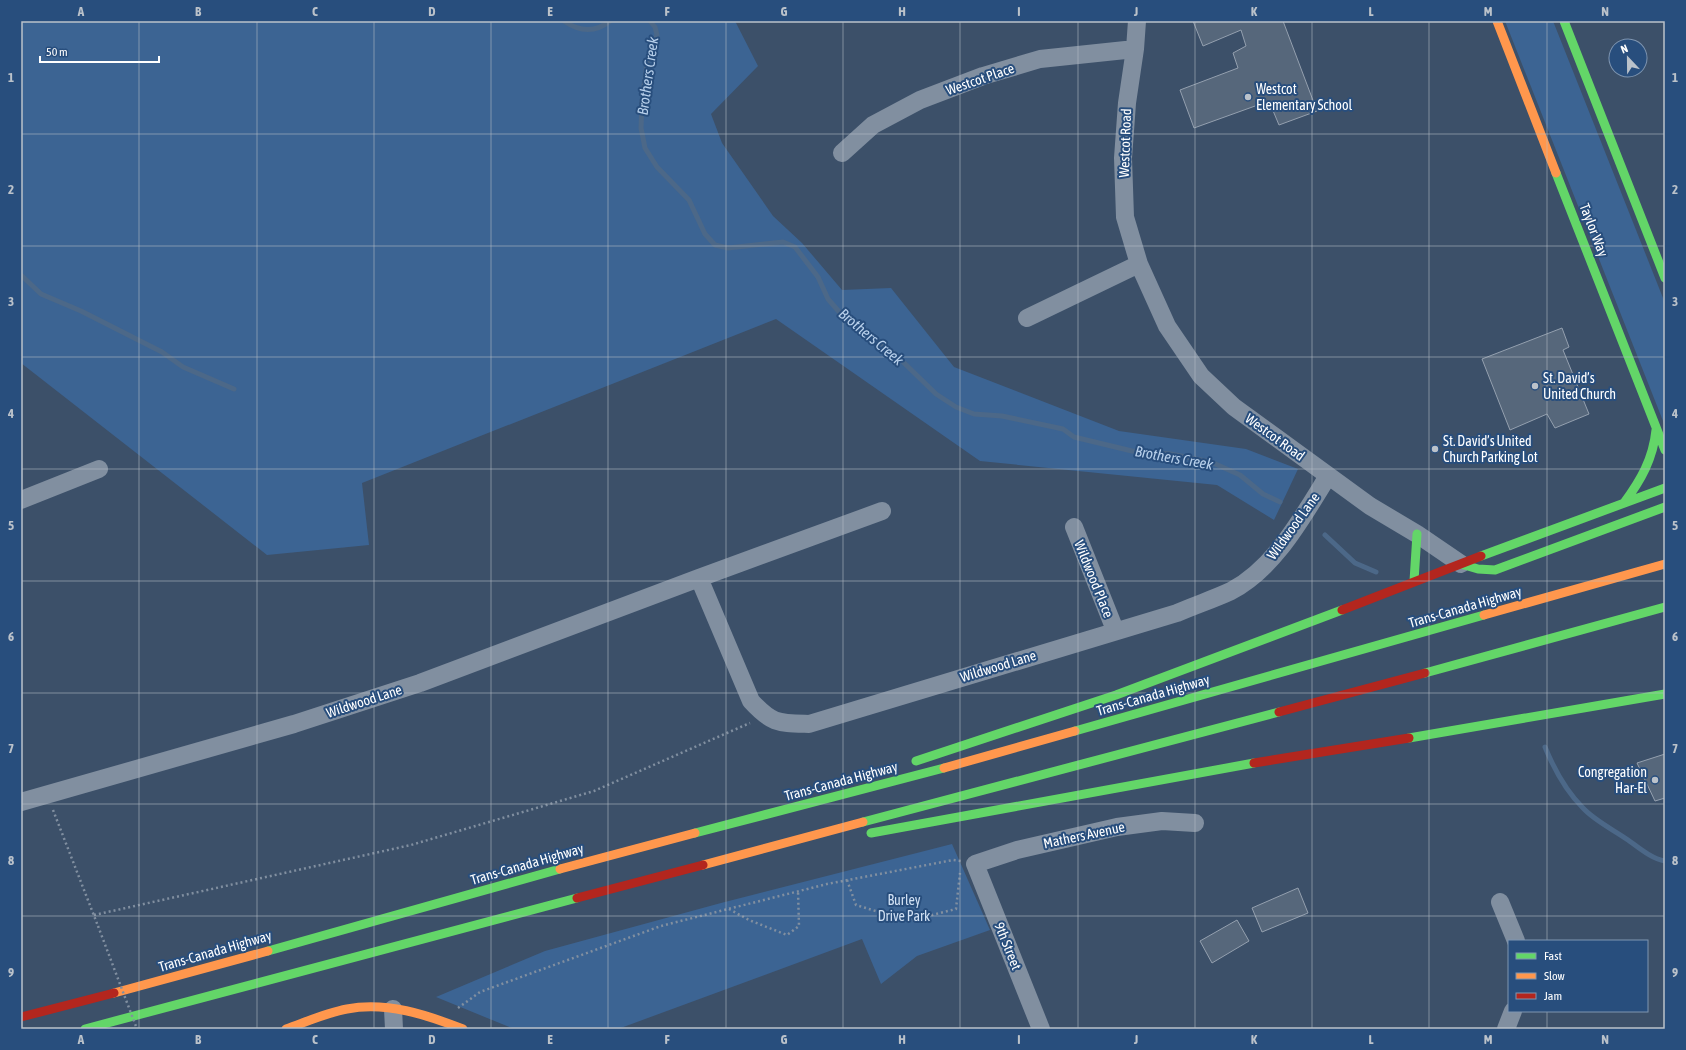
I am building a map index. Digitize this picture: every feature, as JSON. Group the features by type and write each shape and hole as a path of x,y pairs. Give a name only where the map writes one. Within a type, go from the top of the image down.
{"main road":[{"name":"Taylor Way","path":"1496,21 1665,450"},
{"path":"1564,21 1665,278"},
{"path":"1624,502 1649,465 1655,447 1656,430"},
{"path":"908,763 1130,690 1624,502 1665,488"},
{"path":"1461,564 1475,570 1495,570 1665,507"},
{"path":"1414,582 1417,534"},
{"name":"Trans-Canada Highway","path":"21,1017 91,1000 629,850 934,771 1662,565"},
{"path":"84,1029 759,851 1549,640 1665,607"},
{"path":"1612,704 1665,689"},
{"path":"862,835 917,826 1177,776 1495,726 1665,694"},
{"path":"629,850 825,789"},
{"path":"759,851 838,838"},
{"path":"286,1029 344,1010 368,1006 393,1009 441,1020 463,1029"}],"street":[{"name":"Westcot Road","path":"1137,21 1135,49 1127,103 1123,158 1125,217 1139,264 1167,326 1201,376 1234,407 1370,506 1417,534 1461,564"},
{"name":"Westcot Place","path":"842,153 880,122 920,100 983,76 1040,59 1135,49"},
{"path":"1027,318 1139,264"},
{"path":"21,500 99,469"},
{"name":"Wildwood Lane","path":"765,717 783,723 809,724 1115,630 1177,613 1232,590 1264,567 1291,534 1328,476"},
{"name":"Wildwood Lane","path":"21,802 294,724 420,683 882,511"},
{"name":"Wildwood Place","path":"1074,527 1115,630"},
{"path":"700,578 751,701 765,717"},
{"name":"Mathers Avenue","path":"968,862 1117,827 1162,821 1195,823"},
{"name":"9th Street","path":"968,862 1041,1029"},
{"path":"1500,902 1516,940"},
{"path":"393,1009 394,1029"},
{"path":"1506,1029 1513,1012"}],"path":[{"path":"94,915 411,845 571,798 594,791 765,717"},
{"path":"47,795 137,1029"},
{"path":"441,1020 480,992 660,926 847,880 953,860 968,862 956,910 908,921 856,905 847,880"},
{"path":"728,909 749,920 787,935 799,926 798,891"}],"green space":[{"path":"21,21 735,21 758,66 711,114 722,143 773,216 802,243 842,290 891,288 954,367 1119,431 1246,449 1298,469 1274,520 1217,485 980,461 776,319 362,483 369,545 267,555 21,363"},
{"path":"1505,21 1553,21 1665,303 1665,426"},
{"name":"Burley Drive Park","path":"952,844 990,930 917,956 881,984 862,939 618,1029 514,1029 436,997 545,951 721,903"}],"building":[{"path":"1193,21 1283,21 1317,111 1279,125 1269,101 1194,128 1180,90 1238,68 1233,53 1246,46 1241,30 1203,46"},
{"name":"St. David’s United Church","path":"1562,328 1569,347 1563,350 1589,414 1555,428 1547,414 1510,430 1482,359"},
{"name":"Congregation Har-El","path":"1665,754 1665,798 1655,801 1637,763"},
{"path":"1298,888 1308,913 1262,932 1252,908"},
{"path":"1237,920 1249,941 1212,963 1200,941"}],"waterway":[{"name":"Brothers Creek","path":"564,21 570,25 587,30 599,28 610,21"},
{"name":"Brothers Creek","path":"650,21 655,27 657,35 647,63 642,102 641,128 645,148 657,167 689,200 705,234 715,245 728,248 783,242 795,247 818,277 828,299 841,314 864,329 898,357 936,394 956,407 974,414 1002,416 1063,429 1074,437 1132,451 1171,454 1211,462 1240,475 1263,494 1280,502"},
{"path":"21,275 41,294 81,311 162,352 183,367 234,389"},
{"name":"Brothers Creek","path":"1325,535 1355,563 1376,572"},
{"name":"Brothers Creek","path":"1545,747 1556,771 1566,787 1588,813 1646,853 1665,861"}],"traffic: fast":[{"path":"1564,21 1665,278"},
{"path":"1556,173 1665,450"},
{"path":"1624,503 1636,486 1649,460 1656,430"},
{"path":"1481,556 1665,488"},
{"path":"1461,564 1478,569 1495,570 1665,507"},
{"path":"1414,581 1417,534"},
{"path":"1425,673 1665,607"},
{"path":"916,761 1116,695 1342,610"},
{"path":"1075,731 1484,615"},
{"path":"1409,738 1665,694"},
{"path":"863,822 1279,712"},
{"path":"871,833 1254,763"},
{"path":"695,833 944,768"},
{"path":"268,951 560,869"},
{"path":"85,1029 577,898"}],"traffic: slow":[{"path":"1497,21 1556,173"},
{"path":"1484,615 1665,564"},
{"path":"944,768 1075,731"},
{"path":"703,865 863,822"},
{"path":"560,869 695,833"},
{"path":"114,993 268,951"},
{"path":"286,1029 324,1015 362,1007 391,1008 421,1014 463,1029"}],"traffic: jam":[{"path":"1342,610 1481,556"},
{"path":"1279,712 1425,673"},
{"path":"1254,763 1409,738"},
{"path":"577,898 703,865"},
{"path":"21,1017 114,993"}],"place":[{"name":"Westcot Elementary School","path":"1248,97"},
{"name":"St. David’s United Church","path":"1535,386"},
{"name":"St. David’s United Church Parking Lot","path":"1435,449"},
{"name":"Congregation Har-El","path":"1655,780"}]}
